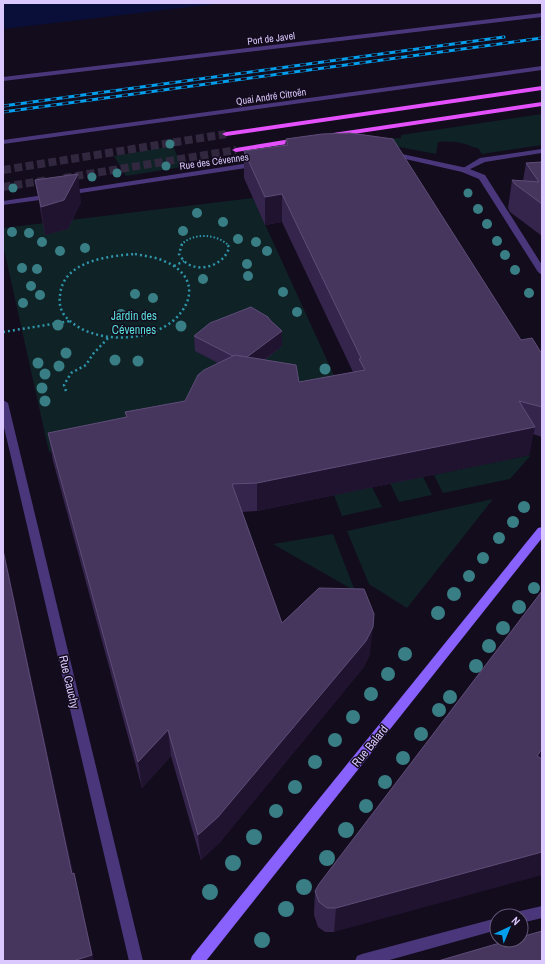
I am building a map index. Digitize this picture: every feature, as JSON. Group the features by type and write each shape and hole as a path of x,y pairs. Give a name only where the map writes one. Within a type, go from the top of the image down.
{"main road":[{"path":"226,134 542,88"},
{"path":"322,137 542,104"},
{"path":"236,150 307,139"}],"street":[{"name":"Port de Javel","path":"3,79 419,31 542,15"},
{"name":"Quai André Citroën","path":"3,142 542,68"},
{"path":"380,151 464,170 482,177 542,272"},
{"path":"464,170 483,160 542,151"},
{"name":"Rue des Cévennes","path":"3,203 266,163"},
{"name":"Rue Cauchy","path":"3,403 136,961"},
{"name":"Rue Balard","path":"198,961 542,531"},
{"path":"529,915 542,912"},
{"path":"362,961 489,926"}],"path":[{"path":"174,266 184,261 203,267 217,264 227,257 230,249 228,245 219,238 207,236 194,237 184,242 179,250 179,254 184,261"},
{"path":"135,254 154,257 174,266 181,271 188,281 191,291 187,306 180,315 170,323 148,333 135,336 110,336 85,330 71,321 60,307 60,290 70,274 89,262 106,257 135,254"},
{"path":"3,332 71,321"},
{"path":"66,392 64,385 67,377 71,373 86,365 93,354 110,336"}],"green space":[{"path":"542,114 542,145 482,154 478,148 474,148 467,144 448,141 438,142 436,154 384,144 386,139 401,138 401,135"},
{"path":"173,146 182,167 126,176 114,156"},
{"name":"Jardin des Cévennes","path":"253,198 343,395 49,452 3,245 3,228"},
{"path":"531,455 510,479 443,493 434,475"},
{"path":"423,477 432,495 399,502 390,483"},
{"path":"372,487 382,507 342,516 334,495"},
{"path":"493,499 407,608 369,584 347,531"},
{"path":"333,534 355,591 273,544"}],"shaded area":[{"path":"3,3 224,3 3,29"}],"building":[{"path":"350,133 393,139 521,340 532,338 542,354 542,407 519,401 535,427 257,483 232,484 282,623 319,588 364,589 374,614 373,627 366,641 218,817 198,835 168,730 138,762 48,433 127,417 125,412 185,401 198,375 204,370 235,355 296,365 299,382 365,370 359,359 361,358 282,194 265,197 244,151 288,145 286,139 322,134"},
{"path":"542,162 542,204 515,184 512,180 539,182 526,163"},
{"path":"78,174 64,200 41,207 35,180"},
{"path":"251,307 268,317 282,331 247,357 233,356 194,336 210,323"},
{"path":"3,550 72,874 74,873 92,955 73,961 3,961"},
{"path":"542,591 542,749 537,756 542,759 542,852 336,908 327,908 319,902 315,891 319,884"},
{"path":"542,931 542,961 438,961 489,946 489,948 529,948 529,935"}],"tunnel":[{"path":"3,170 226,134"},
{"path":"64,178 236,150"},
{"path":"3,187 48,180"}],"railway":[{"path":"3,106 504,37"},
{"path":"3,112 542,38"}]}
